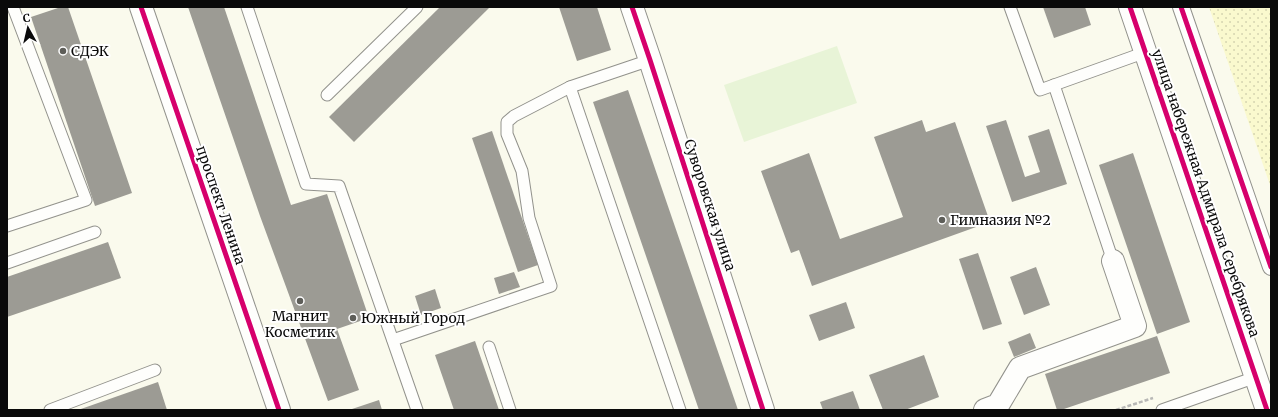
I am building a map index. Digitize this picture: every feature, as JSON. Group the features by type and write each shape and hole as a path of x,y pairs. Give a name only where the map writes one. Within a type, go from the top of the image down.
{"street":[{"name":"проспект Ленина","path":"140,7 279,410"},
{"name":"Суворовская улица","path":"632,7 763,410"},
{"name":"улица набережная Адмирала Серебрякова","path":"1130,7 1267,410"},
{"path":"1181,7 1271,267"},
{"path":"994,408 1020,368 1135,326 1113,261"}],"lane":[{"path":"7,226 86,200 13,7"},
{"path":"247,7 306,184 339,186 417,410"},
{"path":"327,95 417,7"},
{"path":"1010,7 1040,90 1146,52"},
{"path":"393,340 550,286 529,218 522,171 507,134 507,122 514,116 570,87 650,60"},
{"path":"1054,85 1113,261"},
{"path":"570,87 680,410"},
{"path":"7,263 95,232"},
{"path":"489,347 510,410"},
{"path":"50,410 154,370"},
{"path":"1162,410 1256,377"}],"sand":[{"path":"1209,7 1271,7 1271,188"}],"shaded area":[{"path":"837,46 857,103 744,142 724,85"}],"building":[{"path":"61,7 68,7 132,193 95,206 31,17"},
{"path":"188,7 224,7 291,205 327,194 369,318 337,329 359,390 328,401 260,216"},
{"path":"440,7 490,7 354,142 329,117"},
{"path":"559,7 597,7 611,50 577,61"},
{"path":"1043,7 1085,7 1091,25 1054,38"},
{"path":"628,90 738,410 699,410 593,102"},
{"name":"Гимназия №2","path":"922,120 926,132 955,122 990,222 812,286 799,250 791,253 761,171 809,153 840,239 903,217 874,137"},
{"path":"1006,120 1025,177 1040,172 1028,136 1049,129 1067,184 1012,202 986,126"},
{"path":"492,131 538,265 518,272 472,138"},
{"path":"1133,153 1190,322 1157,334 1099,165"},
{"path":"108,242 121,278 7,317 7,277"},
{"path":"978,253 1002,324 983,330 959,259"},
{"path":"1036,267 1050,305 1024,315 1010,277"},
{"path":"514,272 520,287 499,294 494,278"},
{"path":"435,289 441,308 421,315 415,296"},
{"path":"846,302 855,328 819,341 809,315"},
{"path":"1030,333 1036,348 1014,357 1008,342"},
{"path":"1157,336 1170,373 1061,410 1057,410 1045,374"},
{"path":"475,341 499,410 454,410 435,355"},
{"path":"924,355 939,397 905,410 883,410 869,375"},
{"path":"158,382 167,410 78,410"},
{"path":"853,391 860,410 823,410 820,402"},
{"path":"379,400 382,410 349,410"}],"cycle path":[{"path":"141,7 279,410"},
{"path":"632,7 763,410"},
{"path":"1130,7 1267,410"},
{"path":"1181,7 1271,267"}],"place":[{"name":"СДЭК","path":"63,51"},
{"name":"Гимназия №2","path":"942,220"},
{"name":"Магнит Косметик","path":"300,301"},
{"name":"Южный Город","path":"353,318"}]}
